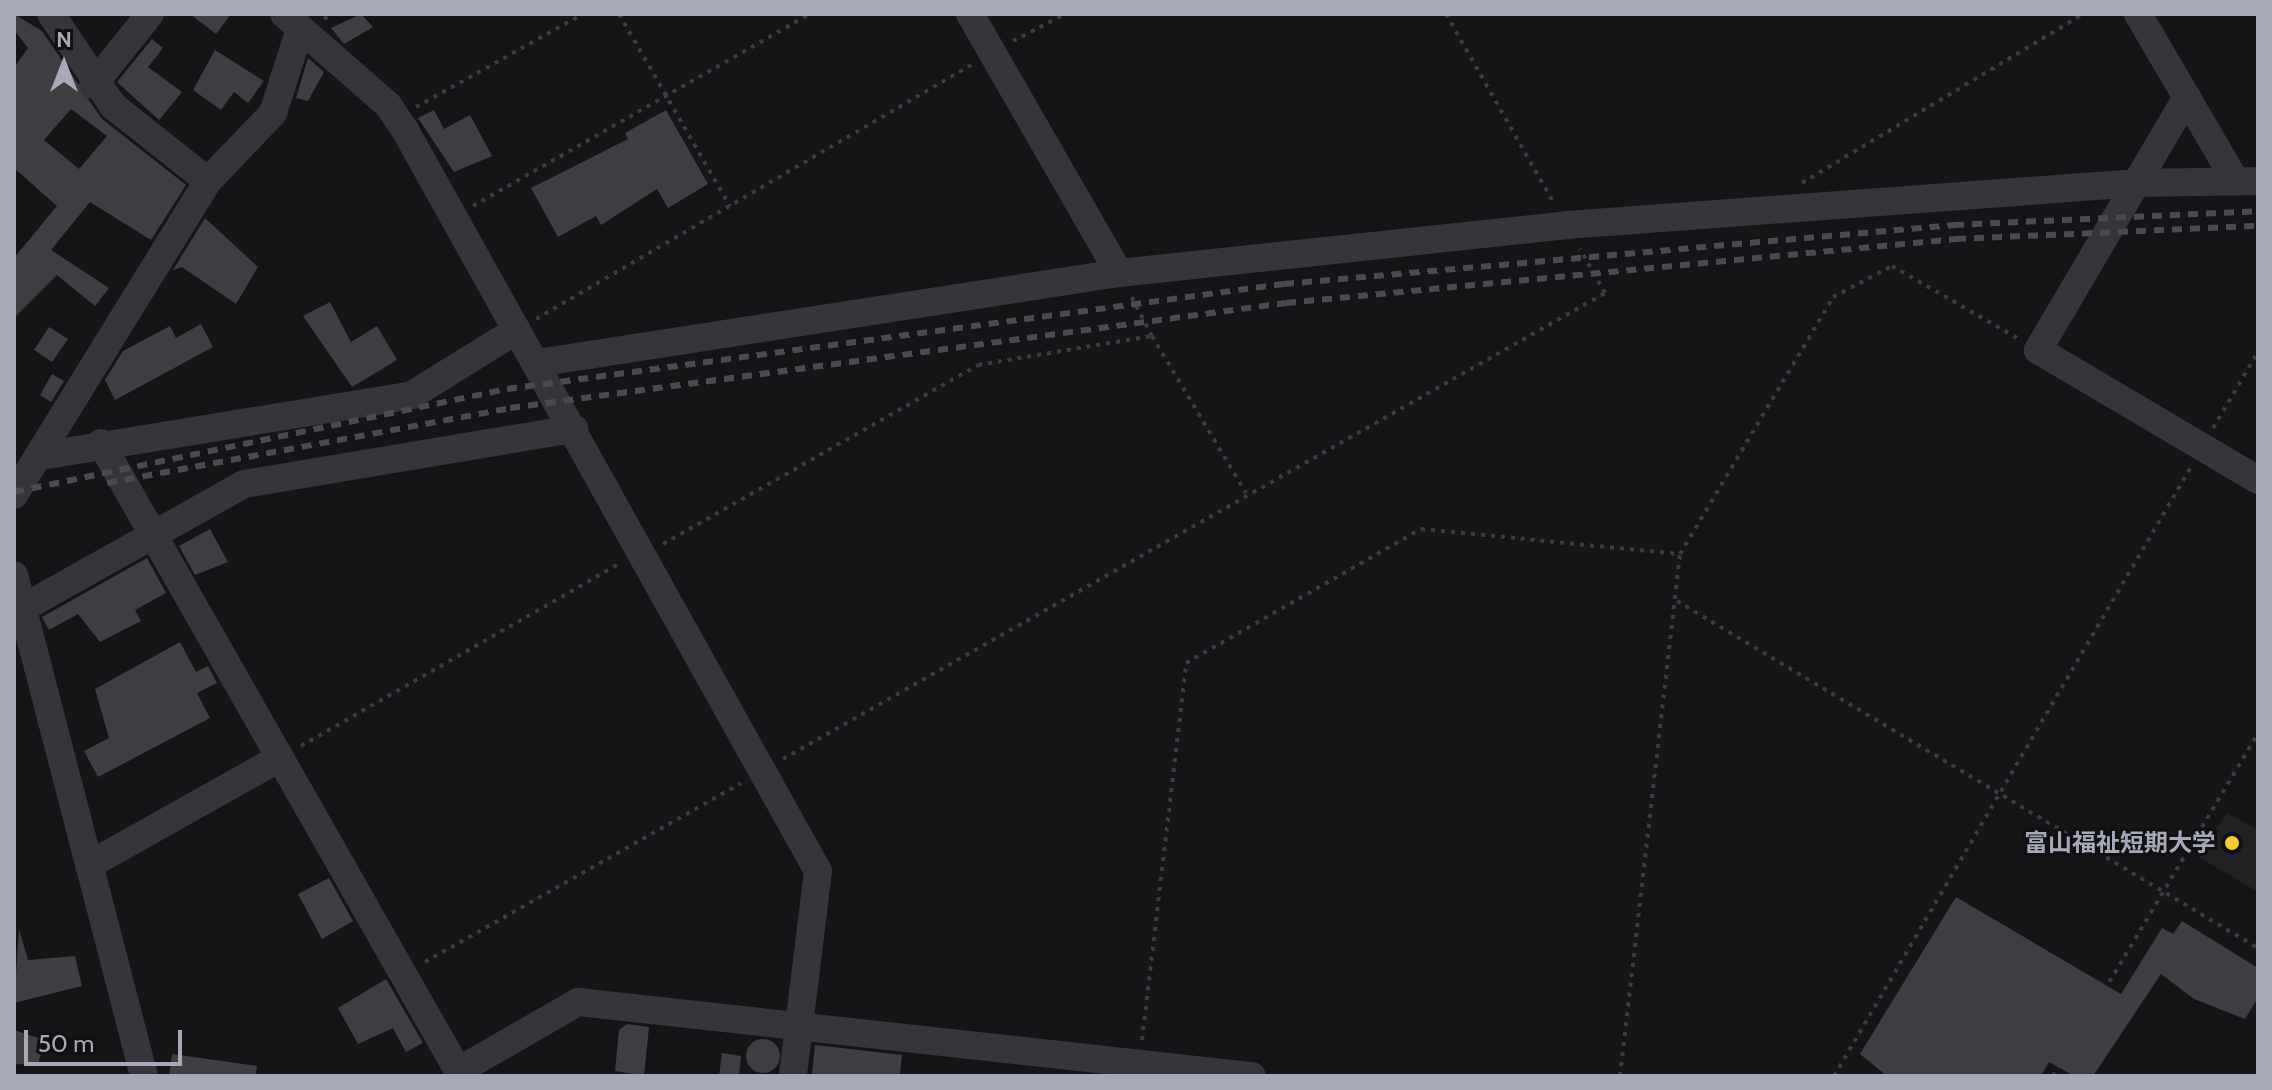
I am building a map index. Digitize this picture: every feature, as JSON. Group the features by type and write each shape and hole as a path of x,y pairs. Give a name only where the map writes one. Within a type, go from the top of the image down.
{"street":[{"path":"51,14 93,85 208,181"},
{"path":"93,85 150,14"},
{"path":"970,14 1119,273"},
{"path":"2138,14 2187,97 2247,181"},
{"path":"14,495 41,456 208,181 273,113 292,23 395,115 574,429 639,553 766,769 818,871 793,1076"},
{"path":"2187,97 2038,350 2258,480"},
{"path":"537,363 1119,273 1567,225 2137,183 2247,181"},
{"path":"41,456 101,443 412,395 517,330"},
{"path":"23,608 244,484 574,429"},
{"path":"101,443 278,759 460,1073 578,1002 1252,1076"},
{"path":"14,575 144,1076"},
{"path":"89,865 278,759"}],"path":[{"path":"395,115 583,14"},
{"path":"619,14 730,206"},
{"path":"453,217 810,14"},
{"path":"517,330 992,53 1065,14"},
{"path":"402,975 1246,493 1605,293 1446,14"},
{"path":"1799,185 2083,14"},
{"path":"1620,1076 1680,554 1833,297 1892,266 2038,350"},
{"path":"1119,273 1152,336 1246,493"},
{"path":"278,759 639,553 978,365 1152,336"},
{"path":"1834,1076 2258,352"},
{"path":"1140,1062 1186,663 1421,529 1680,554"},
{"path":"1677,601 1997,795 2258,948"},
{"path":"2053,1076 2258,733"}],"shaded area":[{"name":"富山福祉短期大学","path":"2227,813 2258,830 2258,892 2197,856"}],"building":[{"path":"14,14 42,31 102,119 186,185 151,240 90,202 51,250 109,288 95,306 57,275 14,318 14,258 57,206 14,168 14,68 28,48 14,30","holes":["71,109 107,136 79,169 44,140"]},
{"path":"190,14 231,14 216,34"},
{"path":"361,14 373,27 344,44 331,28"},
{"path":"152,39 163,48 148,67 182,92 159,120 117,82"},
{"path":"215,50 264,81 248,103 234,92 221,110 193,90"},
{"path":"308,58 324,72 308,101 296,98"},
{"path":"434,110 444,129 470,115 492,156 454,172 418,118"},
{"path":"666,110 708,184 668,208 657,189 601,225 596,216 558,237 531,188 628,139 625,133"},
{"path":"205,218 258,267 236,304 182,267 173,270"},
{"path":"330,302 351,342 377,326 397,360 352,387 303,316"},
{"path":"201,324 213,347 115,400 105,380 123,351 170,326 176,338"},
{"path":"49,327 68,339 52,362 34,350"},
{"path":"52,374 64,381 51,402 40,395"},
{"path":"210,529 228,562 195,575 179,546"},
{"path":"147,558 166,593 135,610 141,621 100,642 78,614 49,630 42,617"},
{"path":"180,642 196,672 208,666 217,683 197,693 210,718 98,777 84,751 109,738 95,689"},
{"path":"329,878 353,921 322,939 298,894"},
{"path":"1956,897 2121,994 2162,928 2173,934 2182,921 2258,968 2258,998 2245,1019 2194,999 2161,974 2093,1076 2074,1076 2049,1062 2041,1076 1887,1076 1860,1054"},
{"path":"19,929 28,960 75,956 82,986 14,1003"},
{"path":"386,979 423,1043 406,1052 393,1028 358,1044 338,1008"},
{"path":"627,1024 649,1027 644,1076 615,1071 619,1030"},
{"path":"14,1030 44,1040 38,1065 14,1064"},
{"path":"763,1039 775,1044 780,1056 775,1068 763,1073 751,1068 746,1056 751,1044"},
{"path":"815,1045 902,1055 900,1076 812,1074"},
{"path":"722,1053 741,1056 739,1076 719,1076"},
{"path":"172,1054 257,1066 256,1076 169,1076"}],"railway":[{"path":"14,492 507,389 1284,284 1954,225 2258,211"},
{"path":"107,483 510,408 1286,303 1956,239 2258,226"}],"place":[{"name":"富山福祉短期大学","path":"2232,843"}]}
